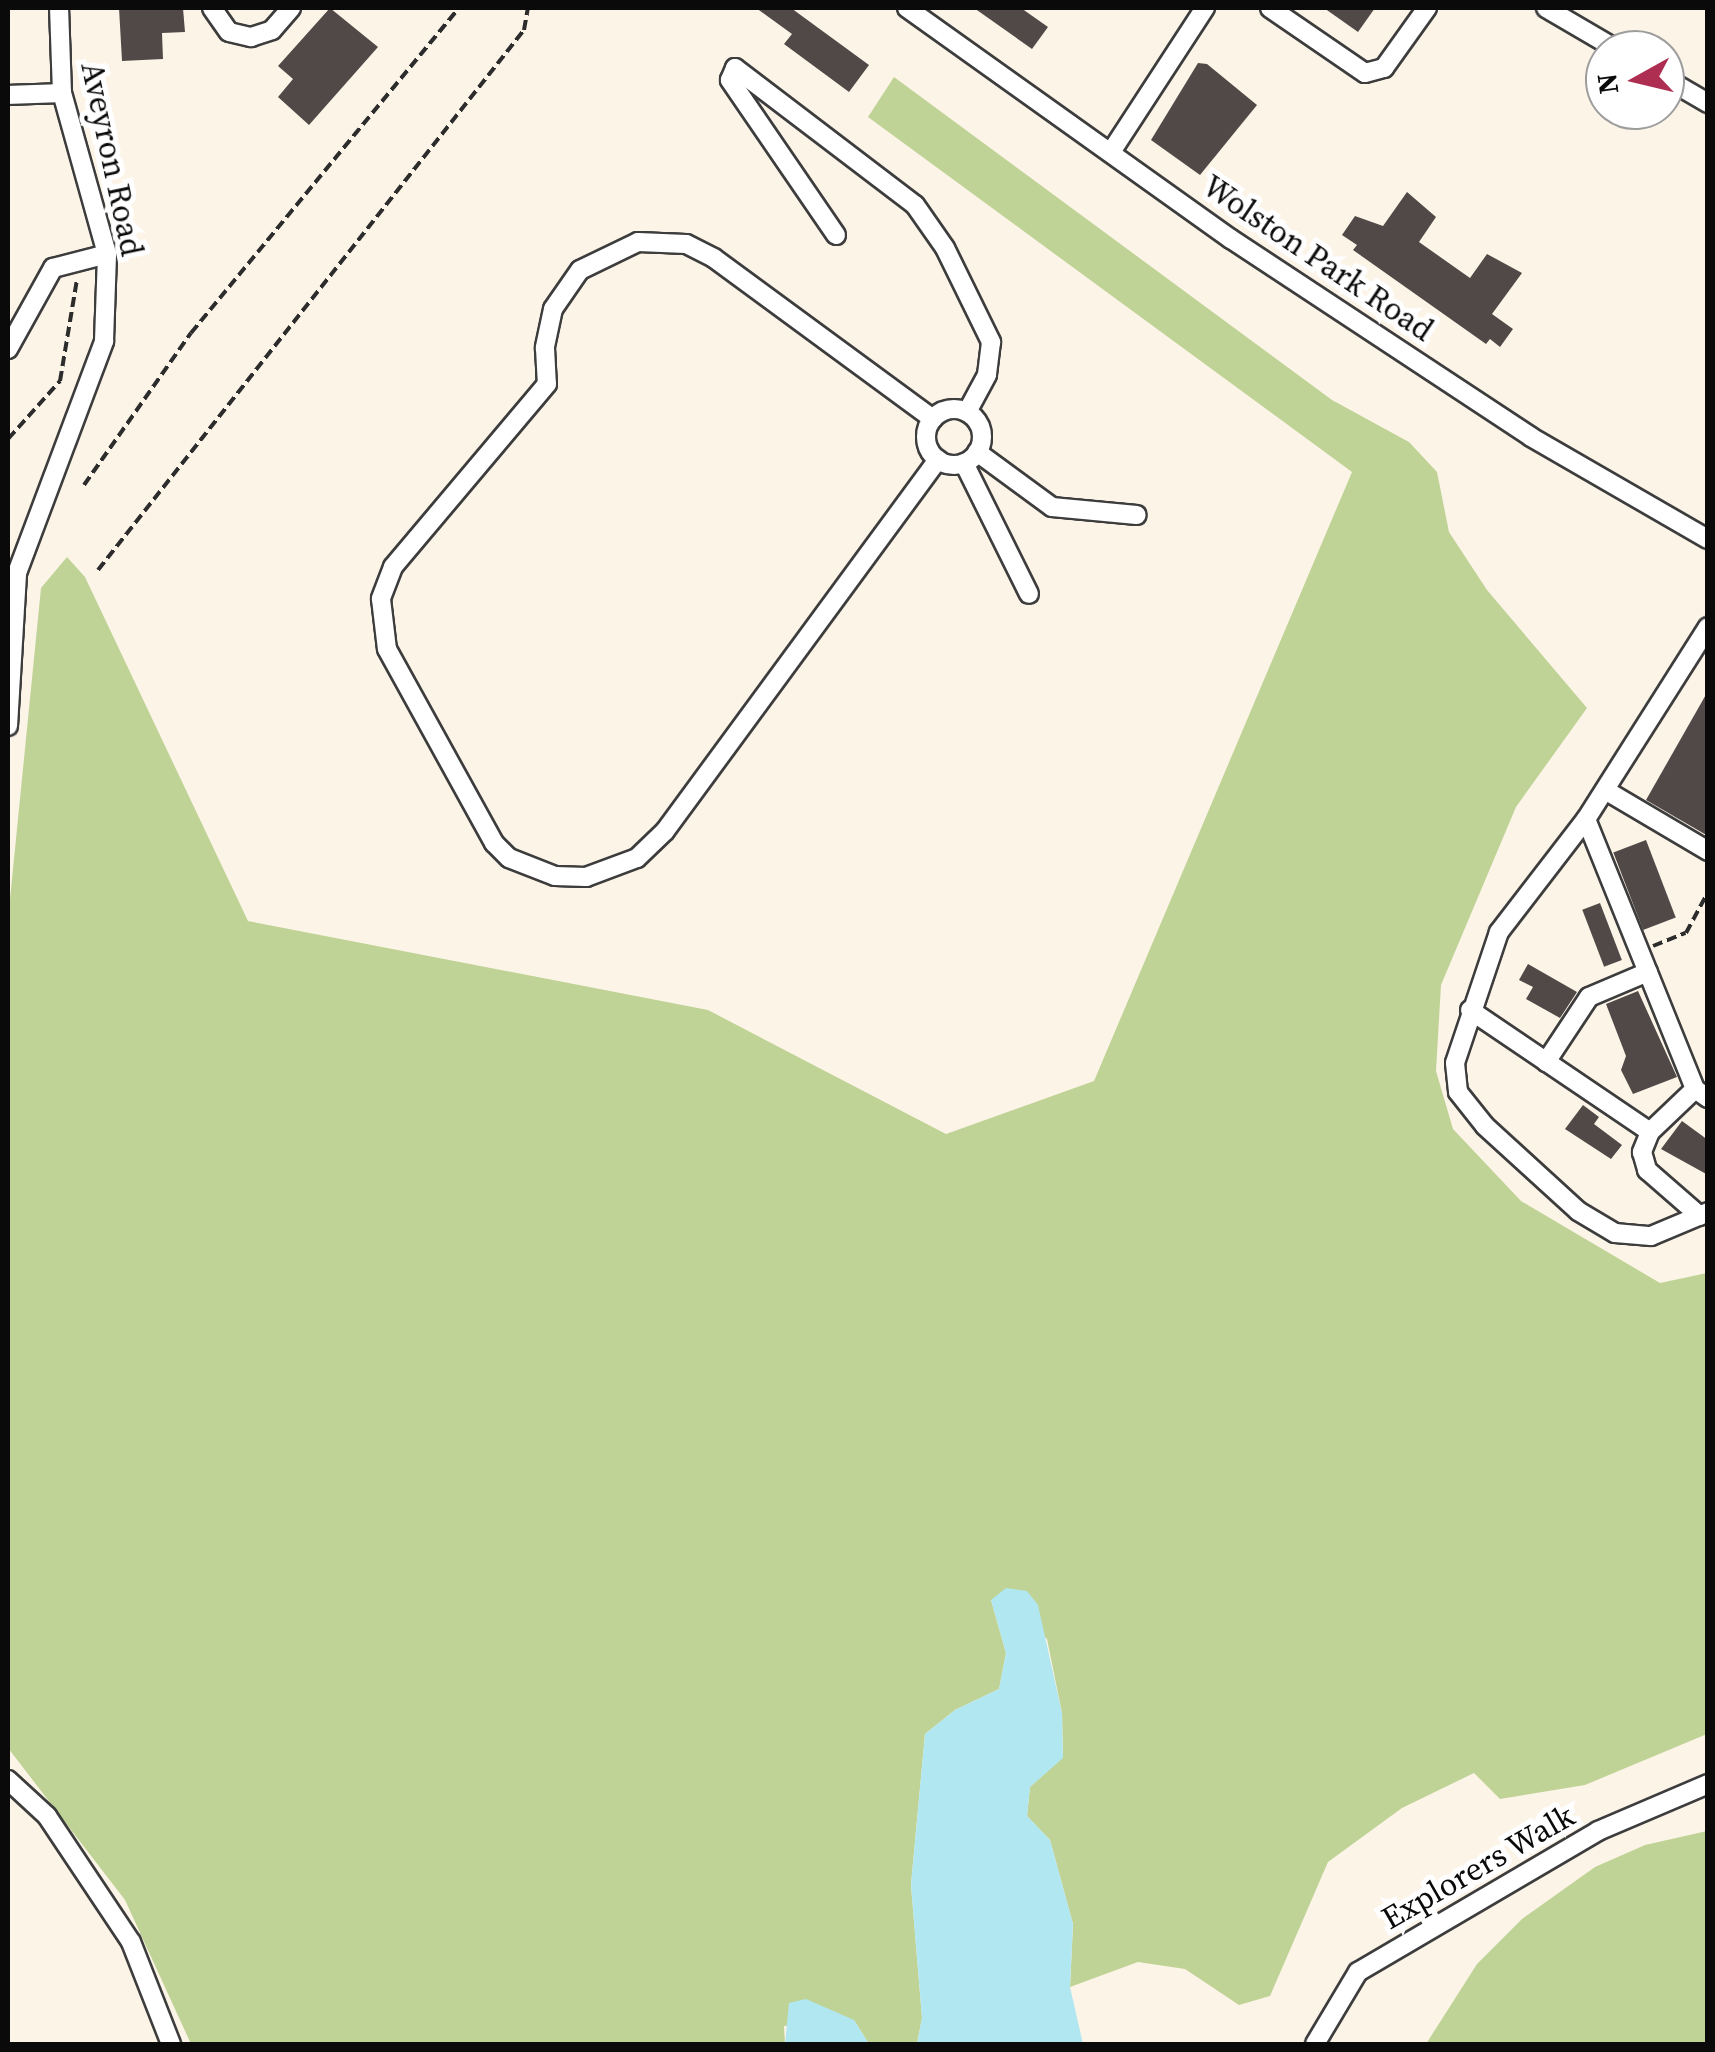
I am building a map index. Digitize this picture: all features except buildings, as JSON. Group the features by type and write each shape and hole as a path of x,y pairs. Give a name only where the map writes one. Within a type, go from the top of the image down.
{"street":[{"name":"Aveyron Road","path":"8,726 12,579 45,485 84,408 104,341 106,254 62,93 59,8"},
{"path":"212,8 229,32 251,37 272,30 292,8"},
{"name":"Wolston Park Road","path":"907,8 1111,152 1531,436 1708,539"},
{"path":"1111,152 1205,8"},
{"path":"1270,8 1366,72 1384,68 1427,8"},
{"path":"1546,8 1585,31"},
{"path":"836,235 730,80 735,68 915,205 935,233 991,342 987,375 967,412"},
{"path":"1685,90 1708,104"},
{"path":"8,95 62,93"},
{"path":"933,419 714,258 686,244 638,242 580,270 553,309 545,348 548,384 393,567 381,598 386,649 494,843 509,858 555,876 586,877 637,858 664,830 938,460 970,458 1052,507 1137,515"},
{"path":"8,349 53,268 106,254"},
{"path":"938,460 926,436 933,419 949,410 967,412 979,426 970,458 1028,594"},
{"path":"1586,819 1701,1094 1650,1132 1642,1162 1704,1214 1651,1236 1615,1233 1578,1211 1458,1092 1457,1050 1499,932 1606,790 1708,627"},
{"path":"1606,790 1708,851"},
{"path":"1546,1062 1589,997 1648,972"},
{"path":"1470,1010 1650,1132"},
{"path":"8,1780 47,1816 131,1942 172,2044"},
{"name":"Explorers Walk","path":"1315,2044 1358,1972 1598,1832 1708,1784"}],"path":[{"path":"84,485 191,333 458,8"},
{"path":"98,570 524,30 528,8"},
{"path":"8,439 60,381 70,355 78,259"},
{"path":"1639,951 1686,933 1708,892"}],"green space":[{"path":"894,77 1332,400 1409,442 1437,472 1449,532 1487,590 1587,708 1516,807 1441,985 1436,1071 1453,1129 1521,1201 1660,1283 1707,1273 1707,1734 1585,1785 1500,1799 1474,1773 1402,1808 1328,1862 1270,1996 1239,2005 1185,1969 1138,1962 1070,1987 1073,1924 1050,1840 1027,1816 1030,1787 1063,1757 1062,1713 1047,1639 991,1600 1006,1653 999,1689 955,1710 925,1734 911,1885 922,2018 917,2044 869,2044 854,2020 784,2026 785,2044 191,2044 125,1900 8,1748 8,919 41,588 67,557 85,577 248,921 708,1010 946,1134 1094,1081 1352,472 868,117"},
{"path":"1707,1831 1707,2044 1426,2044 1477,1964 1522,1919 1595,1867 1645,1845"}],"water":[{"path":"1006,1588 1027,1591 1038,1605 1062,1713 1063,1758 1030,1787 1027,1816 1050,1840 1073,1924 1070,1987 1083,2044 917,2044 922,2018 911,1885 925,1734 955,1710 999,1689 1006,1653 991,1600"},
{"path":"806,1999 854,2020 869,2044 785,2044 789,2003"}]}
